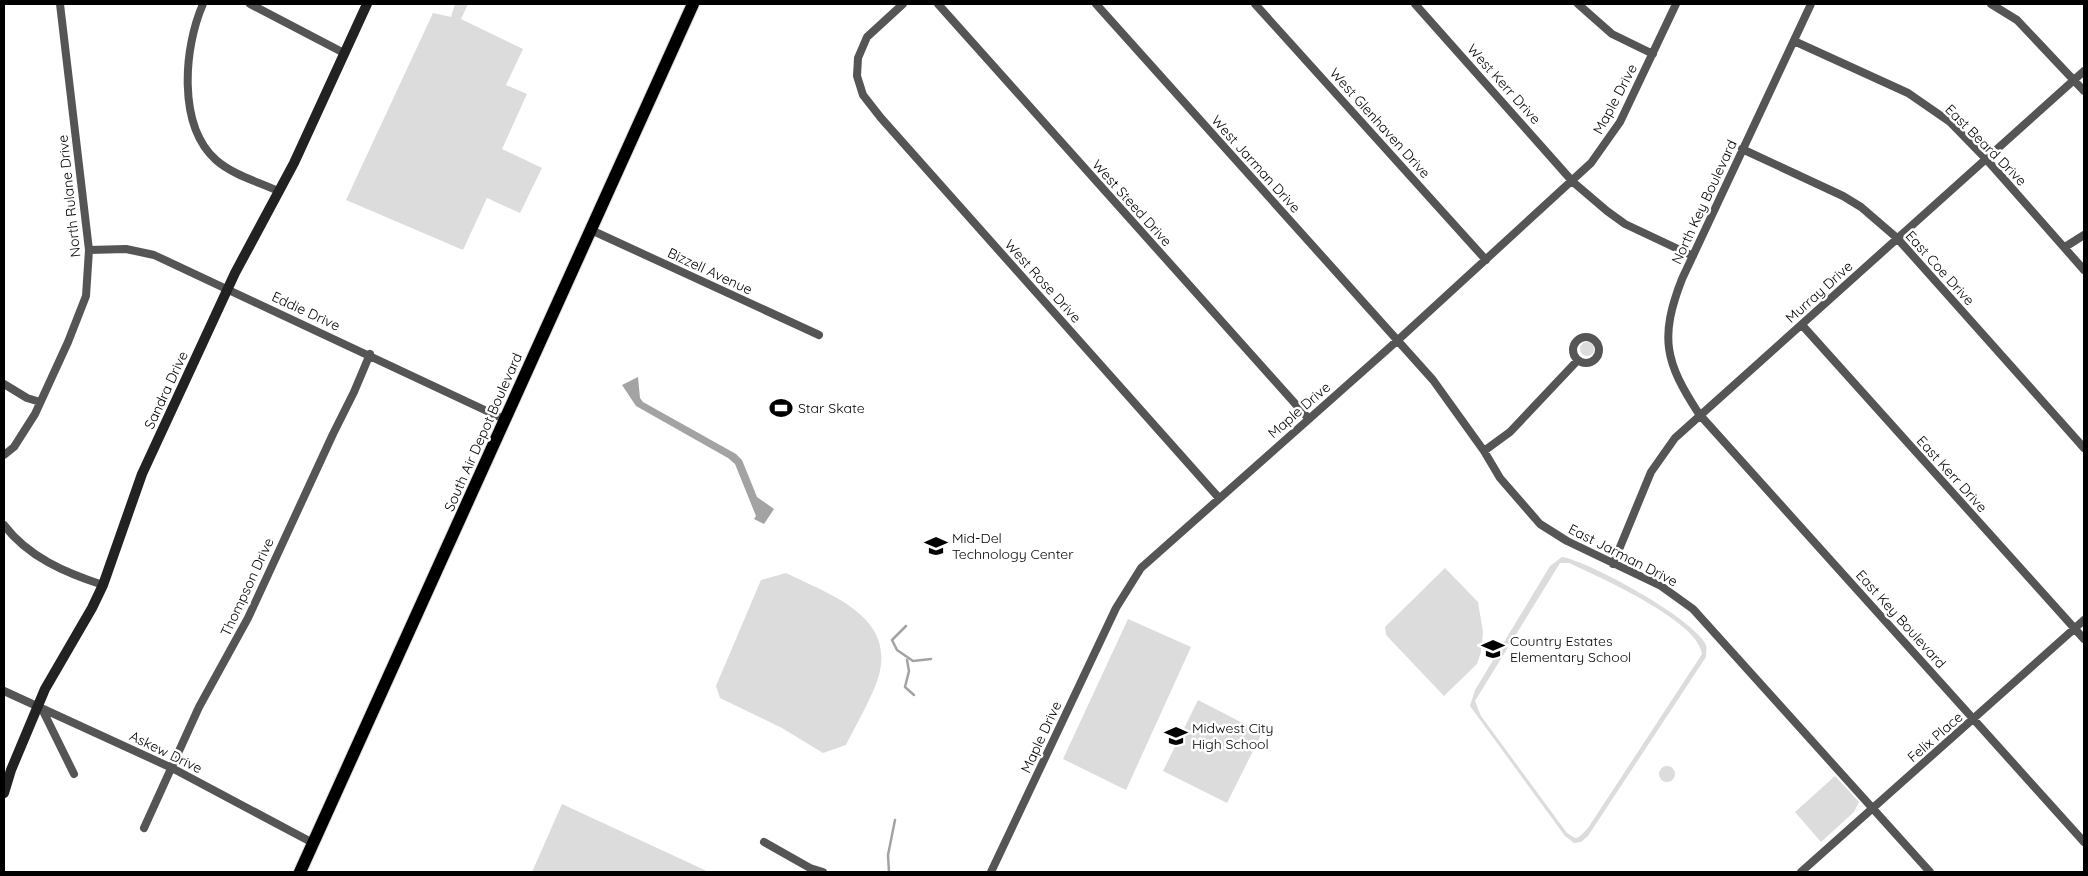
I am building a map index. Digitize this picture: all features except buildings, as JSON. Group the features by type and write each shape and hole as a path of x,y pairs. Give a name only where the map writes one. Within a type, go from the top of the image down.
{"main road":[{"name":"South Air Depot Boulevard","path":"300,872 693,4"}],"street":[{"name":"North Rulane Drive","path":"4,456 14,447 40,402 68,342 86,296 89,250 60,4"},
{"path":"203,4 191,37 189,98 195,128 206,149 217,161 232,171 278,191"},
{"path":"250,4 344,53"},
{"name":"Sandra Drive","path":"4,793 11,770 41,708 45,689 103,585 142,474 228,289 294,163 367,4"},
{"name":"West Rose Drive","path":"903,4 867,37 858,58 857,76 863,95 881,118 1219,498"},
{"name":"West Steed Drive","path":"938,4 1308,418"},
{"name":"West Jarman Drive","path":"1096,4 1398,340"},
{"name":"West Glenhaven Drive","path":"1255,4 1486,260"},
{"name":"West Kerr Drive","path":"1415,4 1573,182"},
{"path":"1578,4 1612,34 1653,54"},
{"name":"Maple Drive","path":"991,872 1124,592 1141,568 1573,182 1608,141 1653,54 1676,4"},
{"name":"North Key Boulevard","path":"1699,414 1685,393 1668,353 1668,326 1671,306 1742,149 1811,4"},
{"path":"1991,4 2017,20 2084,92"},
{"name":"East Beard Drive","path":"1794,41 1908,93 1950,122 1988,160 2084,270"},
{"name":"Murray Drive","path":"1613,564 1651,472 1676,438 1699,414 1988,160 2084,71"},
{"name":"East Coe Drive","path":"1742,149 1843,196 1861,207 1897,238 2084,448"},
{"path":"1573,182 1625,224 1693,256"},
{"name":"Bizzell Avenue","path":"591,230 819,335"},
{"path":"2065,247 2084,235"},
{"name":"Eddie Drive","path":"89,250 126,248 154,255 370,354 506,420"},
{"name":"East Kerr Drive","path":"1802,325 2084,639"},
{"name":"East Jarman Drive","path":"1398,340 1432,380 1484,451 1500,478 1540,524 1567,541 1661,586 1693,609 1930,872"},
{"name":"Thompson Drive","path":"144,828 199,707 248,618 370,354"},
{"path":"1484,451 1510,432 1578,360"},
{"path":"4,384 27,398 40,402"},
{"name":"East Key Boulevard","path":"1699,414 2084,842"},
{"path":"4,525 16,541 29,552 87,580 103,585"},
{"name":"Felix Place","path":"1802,872 1872,808 1975,720 2084,620"},
{"name":"Askew Drive","path":"4,691 172,768 313,843"},
{"path":"41,708 74,774"},
{"path":"764,842 810,870 823,872"}],"shaded area":[{"path":"455,4 468,4 461,19 523,49 506,85 527,94 502,149 542,168 520,213 487,198 463,250 346,200 433,13 451,17"},
{"path":"1584,342 1590,342 1594,349 1590,356 1584,356 1580,352 1580,346"},
{"path":"638,377 640,398 643,402 736,454 742,460 757,497 774,509 764,524 754,519 756,516 735,464 728,458 636,406 622,385"},
{"path":"1562,557 1576,561 1617,580 1683,621 1698,634 1706,645 1706,657 1588,836 1581,842 1574,843 1565,836 1470,706 1475,690 1550,566","holes":["1560,563 1569,563 1623,589 1666,614 1697,641 1702,654 1588,828 1579,837 1575,838 1567,833 1481,716 1475,701"]},
{"path":"1445,568 1478,602 1483,632 1481,652 1477,664 1444,696 1386,635 1385,627"},
{"path":"786,573 820,589 854,609 868,622 877,637 881,654 879,675 876,683 869,701 846,745 823,753 782,728 720,698 716,686 761,580"},
{"path":"1128,619 1191,647 1126,790 1063,759"},
{"path":"1198,700 1262,733 1227,803 1163,771"},
{"path":"1667,766 1675,774 1667,782 1659,774"},
{"path":"1835,776 1859,802 1854,812 1821,842 1795,812"},
{"path":"562,804 709,872 532,872"}],"waterway":[{"path":"906,626 892,640 897,650 913,661 931,659"},
{"path":"907,660 909,671 905,687 914,695"},
{"path":"889,872 888,855 895,820"}],"place":[{"name":"Star Skate","path":"781,408"},
{"name":"Mid-Del Technology Center","path":"936,546"},
{"name":"Country Estates Elementary School","path":"1493,649"},
{"name":"Midwest City High School","path":"1176,736"}]}
